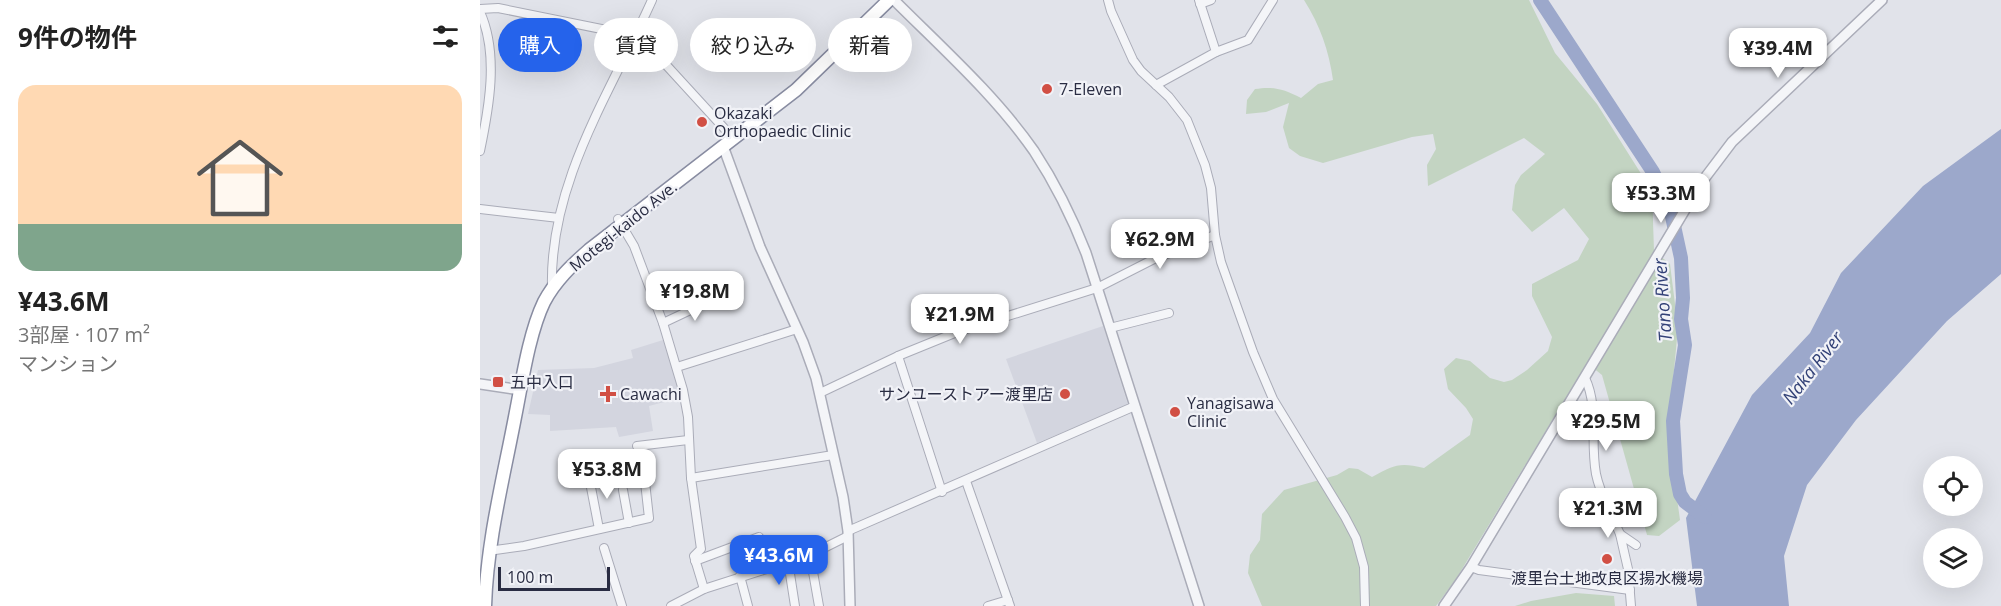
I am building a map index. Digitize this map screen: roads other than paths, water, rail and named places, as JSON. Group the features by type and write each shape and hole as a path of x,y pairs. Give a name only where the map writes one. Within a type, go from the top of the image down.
{"highway":[{"name":"Motegi-kaido Ave.","path":"485,606 489,551 521,390 537,322 543,304 552,289 573,265 620,222 796,90 889,0"}],"street":[{"path":"644,18 652,0"},
{"path":"894,0 990,97 1033,150 1056,186 1076,226 1199,606"},
{"path":"1108,0 1133,60 1180,110 1195,141 1211,188 1215,235 1221,262 1266,386 1356,538 1364,567 1365,606"},
{"path":"1210,0 1200,2 1216,52"},
{"path":"1156,85 1216,52 1248,40 1273,0"},
{"path":"1444,606 1471,567 1701,183 1732,142 1882,0"},
{"path":"480,151 489,103 490,76 489,50 480,10 498,8 594,27"},
{"path":"552,289 552,256 559,218 575,162 619,72"},
{"path":"670,72 728,142 760,247 812,364 820,393 848,534 850,606"},
{"path":"480,210 559,218"},
{"path":"620,222 634,246 663,323 687,405 691,478 700,549 694,556 704,589"},
{"path":"820,393 898,356 957,332 1097,288 1154,259 1215,235"},
{"path":"663,323 716,298"},
{"path":"1110,328 1169,313"},
{"path":"677,367 797,329"},
{"path":"898,356 942,492"},
{"path":"1585,378 1592,392 1596,475 1620,534 1628,569 1631,606"},
{"path":"480,384 521,390"},
{"path":"672,606 704,589 810,555 884,514 942,492 1135,406"},
{"path":"637,447 688,440"},
{"path":"691,478 833,455"},
{"path":"489,551 524,546 649,518 643,464"},
{"path":"589,477 599,529"},
{"path":"966,481 1009,603 988,606"},
{"path":"623,490 629,523"},
{"path":"1620,534 1636,545"},
{"path":"695,561 759,537"},
{"path":"604,548 622,606"},
{"path":"810,555 819,606"},
{"path":"788,561 795,606"},
{"path":"1471,567 1479,570 1630,590"},
{"path":"740,576 748,606"}],"water":[{"name":"Naka River","path":"2001,129 2001,274 1947,321 1856,420 1807,485 1784,556 1789,606 1697,606 1686,518 1752,395 1810,333 1841,273 1923,186"}],"waterway":[{"name":"Tano River","path":"1540,0 1653,172 1671,212 1681,258 1683,298 1681,319 1685,345 1673,421 1676,474 1680,494 1685,502 1705,517"}],"place":[{"name":"7-Eleven","path":"1047,89"},
{"name":"Okazaki Orthopaedic Clinic","path":"702,122"},
{"name":"五中入口","path":"498,382"},
{"name":"Cawachi","path":"608,394"},
{"name":"サンユーストアー渡里店","path":"1065,394"},
{"name":"Yanagisawa Clinic","path":"1175,412"},
{"name":"渡里台土地改良区揚水機場","path":"1607,559"}]}
